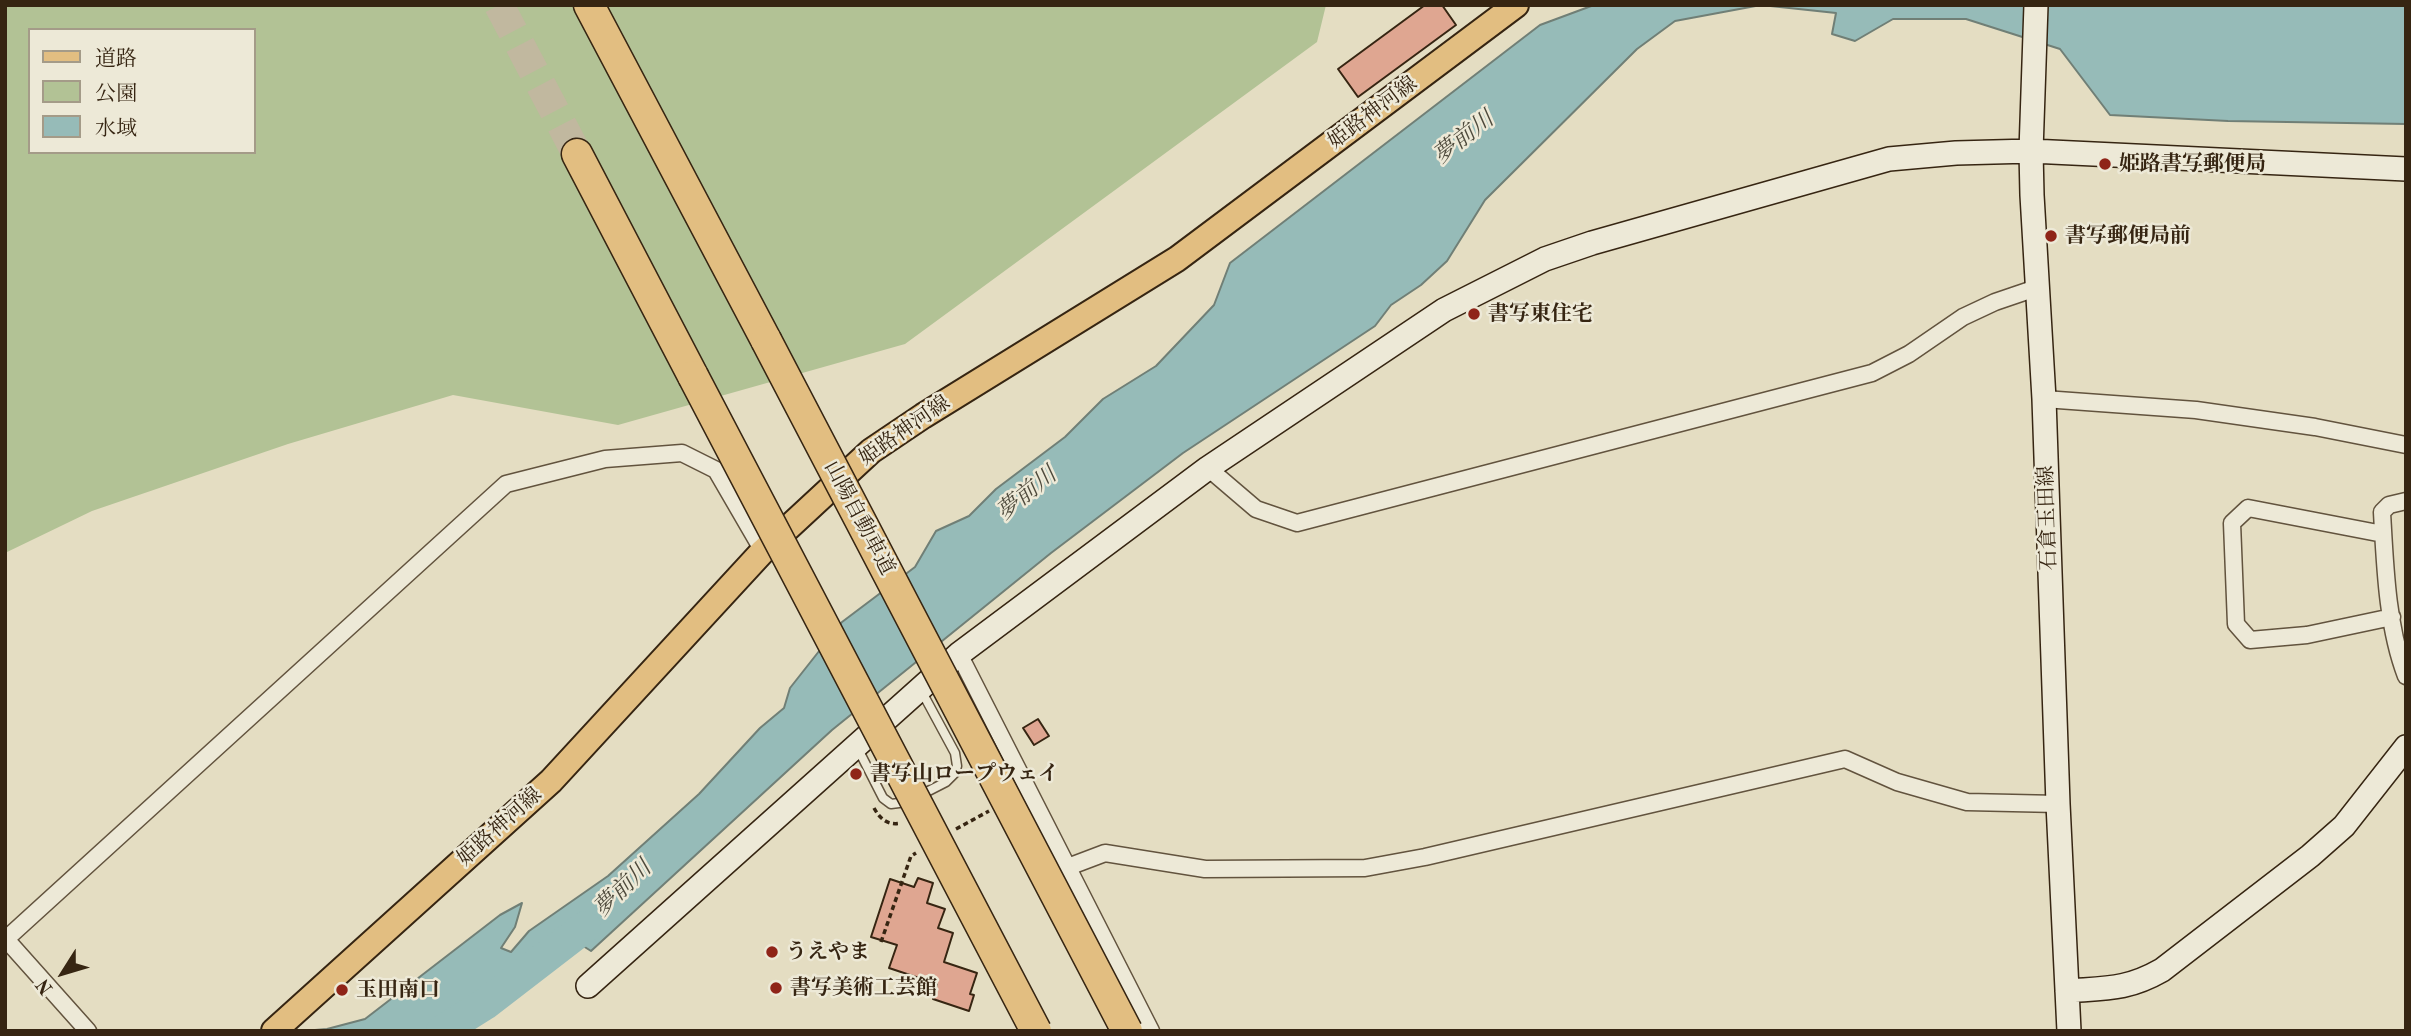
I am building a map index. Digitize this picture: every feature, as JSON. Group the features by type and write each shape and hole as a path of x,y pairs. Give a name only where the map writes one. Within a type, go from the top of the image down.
{"highway":[{"name":"山陽自動車道","path":"589,5 1127,1031"},
{"path":"577,154 1036,1031"}],"main road":[{"name":"姫路神河線","path":"274,1031 551,781 763,551 871,452 911,423 1177,259 1516,5"}],"street":[{"name":"石倉玉田線","path":"2035,5 2031,141 2044,399 2057,804 2068,1031"},
{"path":"588,986 959,654 1208,468 1444,310 1545,259 1592,243 1889,159 1956,153 2031,141 2406,169"},
{"path":"1208,468 1256,509 1297,523 1872,373 1909,354 1963,317 1995,302 2039,287"},
{"path":"2044,399 2196,410 2315,427 2406,445"},
{"path":"88,1031 6,939 506,484 605,459 682,453 716,470 763,551"},
{"path":"2406,501 2389,505 2382,512 2392,617 2398,655 2406,676"},
{"path":"2383,534 2248,508 2232,523 2236,624 2250,640 2307,635 2392,617"},
{"path":"959,654 1151,1031"},
{"path":"2067,991 2120,987 2141,982 2162,970 2310,856 2344,826 2406,747"},
{"path":"1068,867 1105,853 1205,869 1365,868 1425,857 1844,759 1897,782 1967,802 2057,804"}],"lane":[{"path":"856,746 883,798 891,804 907,802 951,779 957,766 955,753 920,690"}],"path":[{"path":"871,801 876,812 888,823 896,824 908,820"}],"green space":[{"path":"5,5 1326,5 1317,42 905,344 618,425 453,395 288,444 92,511 5,553"}],"water":[{"path":"1594,5 1761,5 1675,21 1637,49 1485,200 1447,261 1421,285 1391,305 1375,326 1183,453 1051,553 832,730 591,951 580,944 571,945 542,957 475,1013 472,1031 303,1031 327,1029 365,1019 500,915 522,903 515,927 501,948 511,952 529,931 608,876 699,794 760,728 784,708 790,688 842,622 915,567 936,531 969,516 996,489 1065,437 1103,399 1156,366 1214,305 1230,263 1540,25"},
{"path":"1761,5 2406,5 2406,124 2228,121 2110,115 2060,49 1966,19 1893,19 1855,41 1832,34 1836,13"}],"building":[{"path":"1425,5 1442,5 1456,25 1358,97 1338,69"},
{"path":"1038,719 1049,736 1034,745 1023,728"},
{"path":"918,878 933,883 927,903 945,909 938,928 953,933 944,962 977,973 970,994 974,995 969,1011 933,999 937,984 889,968 897,945 871,937 890,879 914,887"}],"waterway":[{"name":"夢前川","path":"442,1031 485,1004 585,927"}],"tunnel":[{"path":"499,5 577,154"}],"place":[{"name":"姫路書写郵便局","path":"2105,164"},
{"name":"書写郵便局前","path":"2051,236"},
{"name":"書写東住宅","path":"1474,314"},
{"name":"書写山ロープウェイ","path":"856,774"},
{"name":"うえやま","path":"772,952"},
{"name":"書写美術工芸館","path":"776,988"},
{"name":"玉田南口","path":"342,990"}]}
